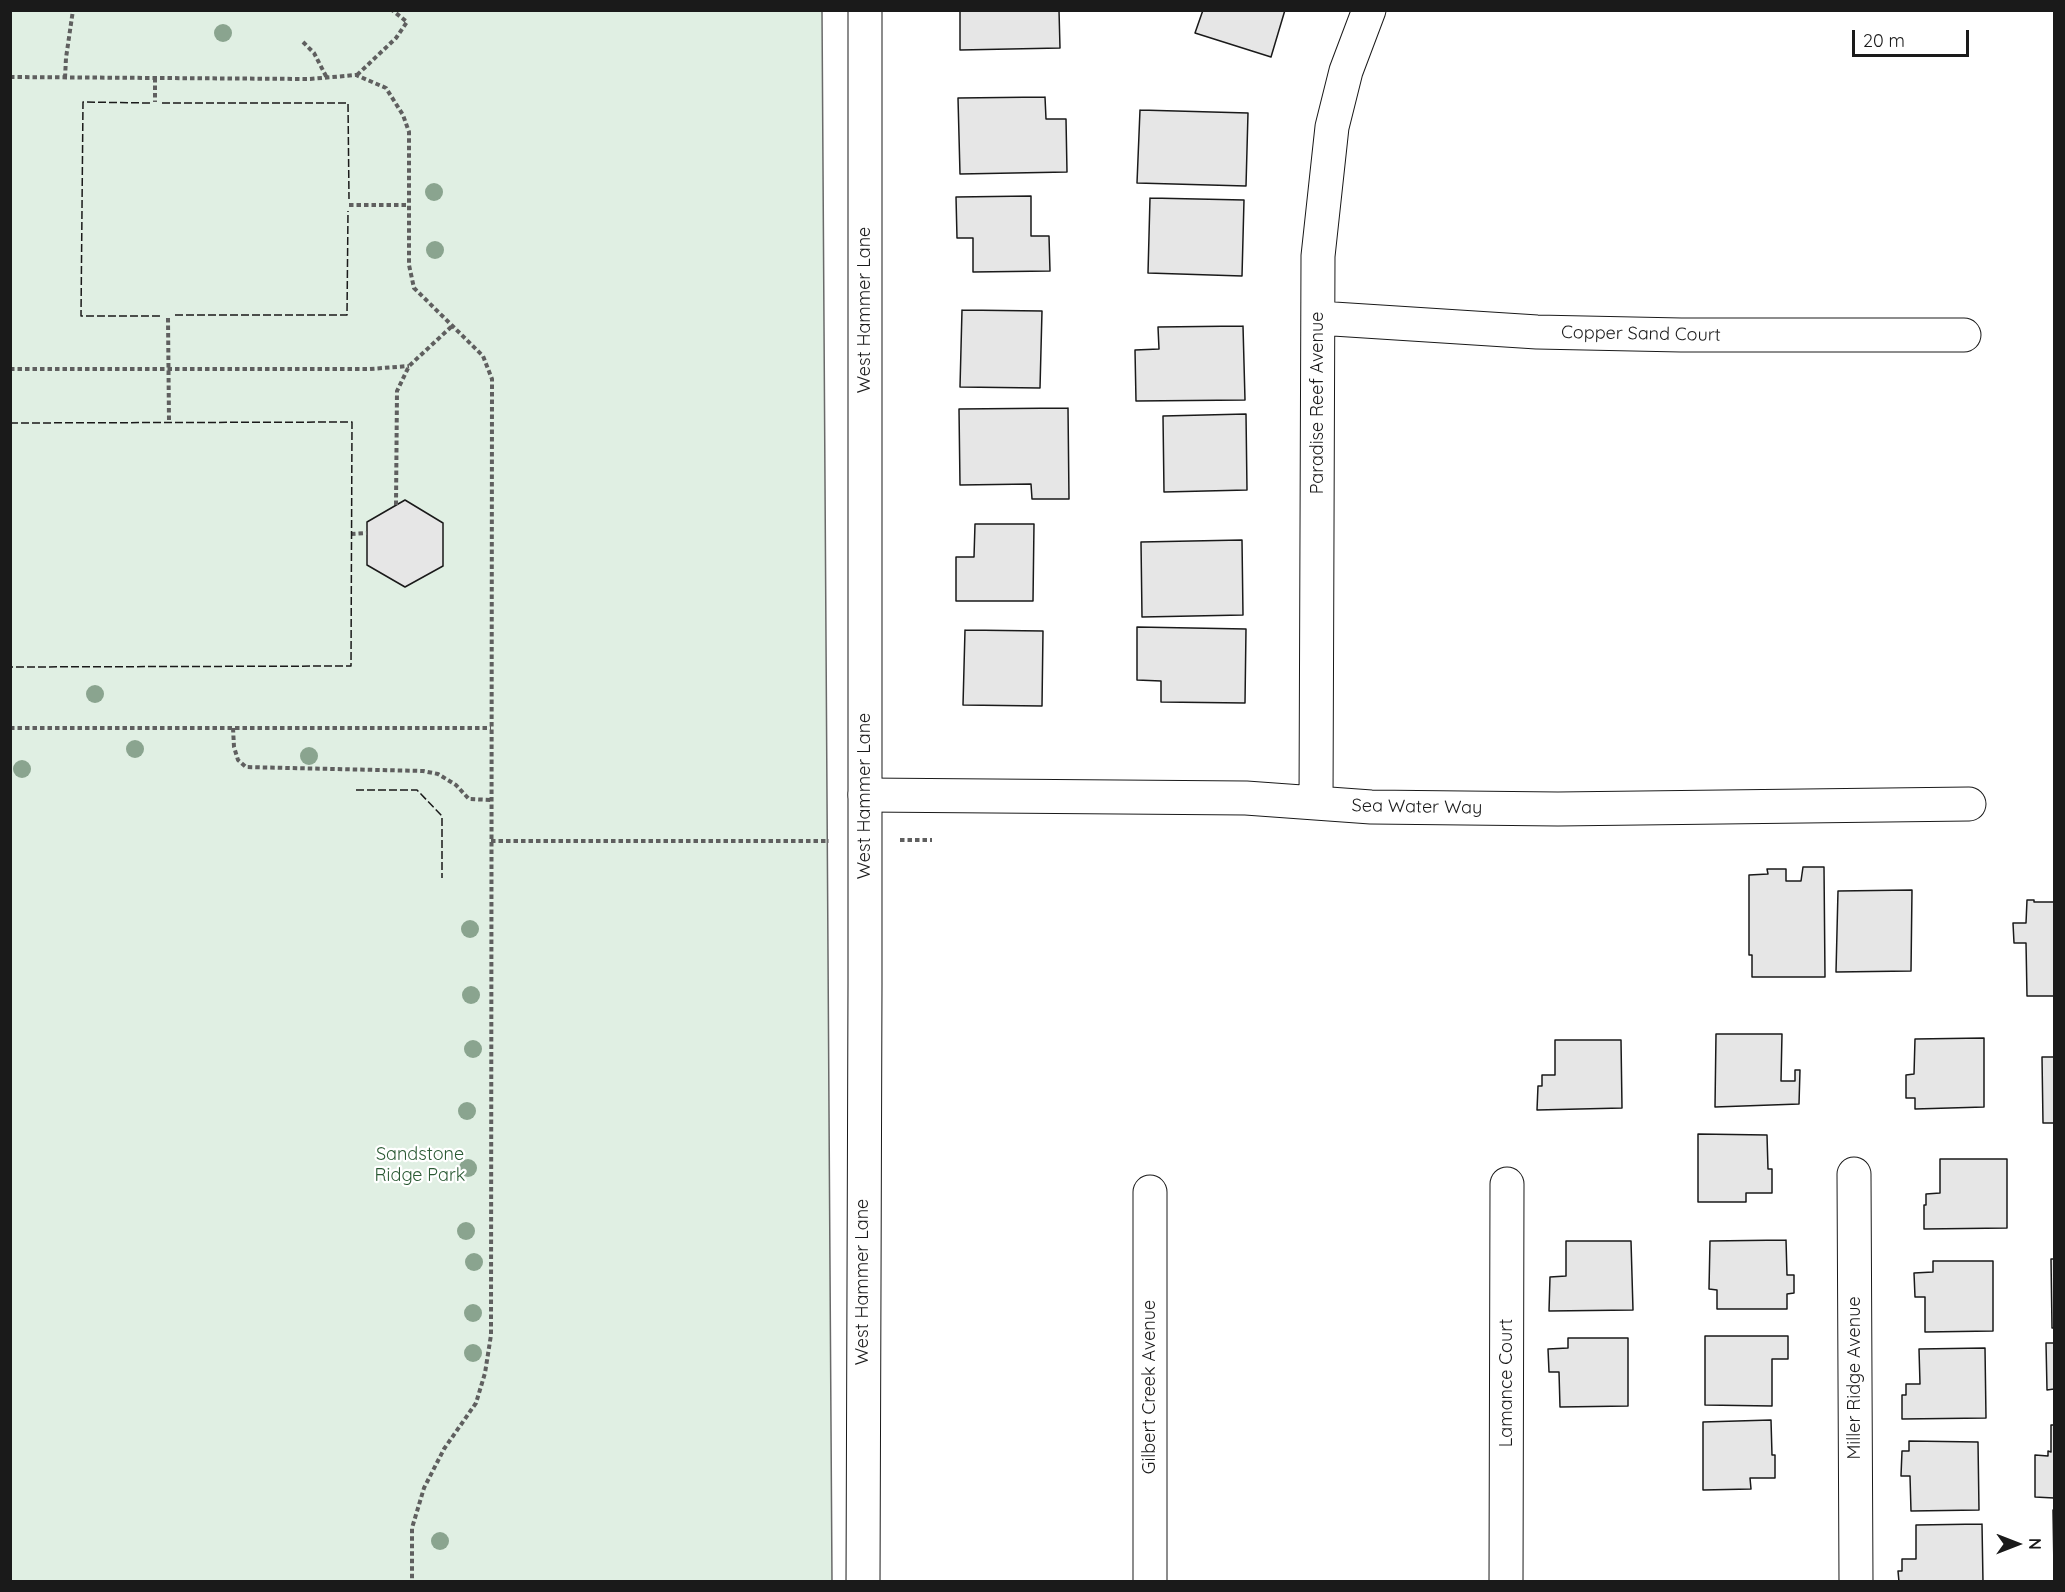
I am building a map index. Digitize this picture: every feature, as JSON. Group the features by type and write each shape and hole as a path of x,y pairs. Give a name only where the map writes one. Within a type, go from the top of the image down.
{"street":[{"name":"West Hammer Lane","path":"863,1581 865,10"},
{"name":"Paradise Reef Avenue","path":"1316,803 1318,256 1332,127 1346,71 1369,10"},
{"name":"Copper Sand Court","path":"1318,318 1548,333 1964,335"},
{"name":"Sea Water Way","path":"865,795 1246,798 1371,807 1558,810 1969,804"},
{"name":"Miller Ridge Avenue","path":"1854,1174 1856,1581"},
{"name":"Lamance Court","path":"1506,1581 1508,1184"},
{"name":"Gilbert Creek Avenue","path":"1150,1192 1150,1581"}],"path":[{"path":"65,78 73,10"},
{"path":"356,75 396,38 407,22 392,10"},
{"path":"303,42 314,53 327,78"},
{"path":"10,77 327,78 356,75 386,88 403,115 409,132 409,265 414,288 451,327 483,356 492,379 491,1335 485,1373 476,1403 444,1449 424,1488 412,1528 412,1581"},
{"path":"155,78 155,102"},
{"path":"349,205 409,205"},
{"path":"168,318 169,421"},
{"path":"396,506 397,391 409,366 451,327"},
{"path":"10,369 370,369 409,366"},
{"path":"351,534 367,533"},
{"path":"10,728 491,728"},
{"path":"233,728 234,747 238,760 246,767 423,771 438,774 456,785 469,798 491,800"},
{"path":"491,841 830,841"}],"green space":[{"name":"Sandstone Ridge Park","path":"11,11 822,11 832,1581 11,1581"}],"building":[{"path":"960,10 1059,10 1060,48 960,50"},
{"path":"1203,10 1285,10 1271,57 1195,33"},
{"path":"1045,97 1046,119 1066,119 1067,172 960,174 958,98"},
{"path":"1140,110 1248,113 1246,186 1137,183"},
{"path":"1031,196 1031,236 1049,236 1050,271 973,272 973,238 957,238 956,197"},
{"path":"1150,198 1244,200 1242,276 1148,273"},
{"path":"962,310 1042,311 1040,388 960,387"},
{"path":"1243,326 1245,400 1136,401 1135,350 1159,349 1158,327"},
{"path":"1068,408 1069,499 1032,499 1031,484 960,485 959,409"},
{"path":"1246,414 1247,490 1164,492 1163,416"},
{"path":"405,500 443,523 443,566 405,587 367,565 367,522"},
{"path":"975,524 1034,524 1033,601 956,601 956,557 974,557"},
{"path":"1242,540 1243,615 1142,617 1141,542"},
{"path":"1137,627 1246,629 1245,703 1161,702 1161,681 1137,680"},
{"path":"965,630 1043,631 1042,706 963,705"},
{"path":"1803,867 1824,867 1825,977 1752,977 1752,955 1749,955 1749,875 1768,874 1767,869 1786,869 1786,881 1801,881"},
{"path":"1912,890 1911,971 1836,972 1838,891"},
{"path":"2027,900 2054,902 2054,996 2027,996 2026,943 2014,943 2013,923 2026,923"},
{"path":"1716,1034 1782,1034 1781,1081 1795,1081 1795,1070 1800,1070 1799,1104 1715,1107"},
{"path":"1984,1038 1984,1107 1915,1109 1915,1098 1906,1098 1906,1075 1914,1074 1915,1039"},
{"path":"1555,1040 1621,1040 1622,1108 1537,1110 1538,1086 1542,1086 1542,1075 1555,1075"},
{"path":"2042,1057 2054,1057 2054,1123 2043,1123"},
{"path":"1698,1134 1767,1135 1768,1169 1772,1169 1772,1193 1746,1193 1746,1202 1698,1202"},
{"path":"1940,1159 2007,1159 2007,1228 1924,1229 1926,1194 1940,1193"},
{"path":"1786,1240 1787,1275 1794,1275 1794,1293 1787,1294 1787,1309 1717,1309 1717,1290 1709,1289 1710,1241"},
{"path":"1566,1241 1631,1241 1633,1310 1549,1311 1550,1277 1566,1276"},
{"path":"2051,1259 2054,1259 2054,1328 2052,1328"},
{"path":"1933,1261 1993,1261 1993,1331 1925,1332 1925,1297 1915,1297 1914,1273 1933,1272"},
{"path":"1705,1336 1788,1336 1788,1359 1772,1359 1772,1406 1705,1405"},
{"path":"1568,1338 1628,1338 1628,1406 1560,1407 1559,1372 1549,1372 1548,1349 1568,1348"},
{"path":"2046,1343 2054,1343 2054,1389 2047,1390"},
{"path":"1985,1348 1986,1418 1902,1419 1902,1395 1906,1395 1906,1384 1920,1384 1919,1349"},
{"path":"1771,1420 1775,1478 1750,1478 1751,1489 1703,1490 1703,1422"},
{"path":"2051,1425 2054,1425 2054,1498 2035,1497 2035,1455 2048,1456 2048,1451 2051,1452"},
{"path":"1909,1441 1978,1442 1979,1510 1911,1511 1910,1476 1901,1476 1902,1451 1909,1451"},
{"path":"2053,1510 2054,1510 2054,1570"},
{"path":"1982,1524 1983,1582 1899,1582 1898,1571 1902,1571 1902,1559 1916,1559 1916,1525"}],"fence":[{"path":"150,103 83,102 81,316 162,316"},
{"path":"162,103 348,103 349,199"},
{"path":"175,315 347,315 348,211"},
{"path":"10,423 352,422 351,666 10,667"},
{"path":"356,790 417,790 442,816 442,878"}]}
